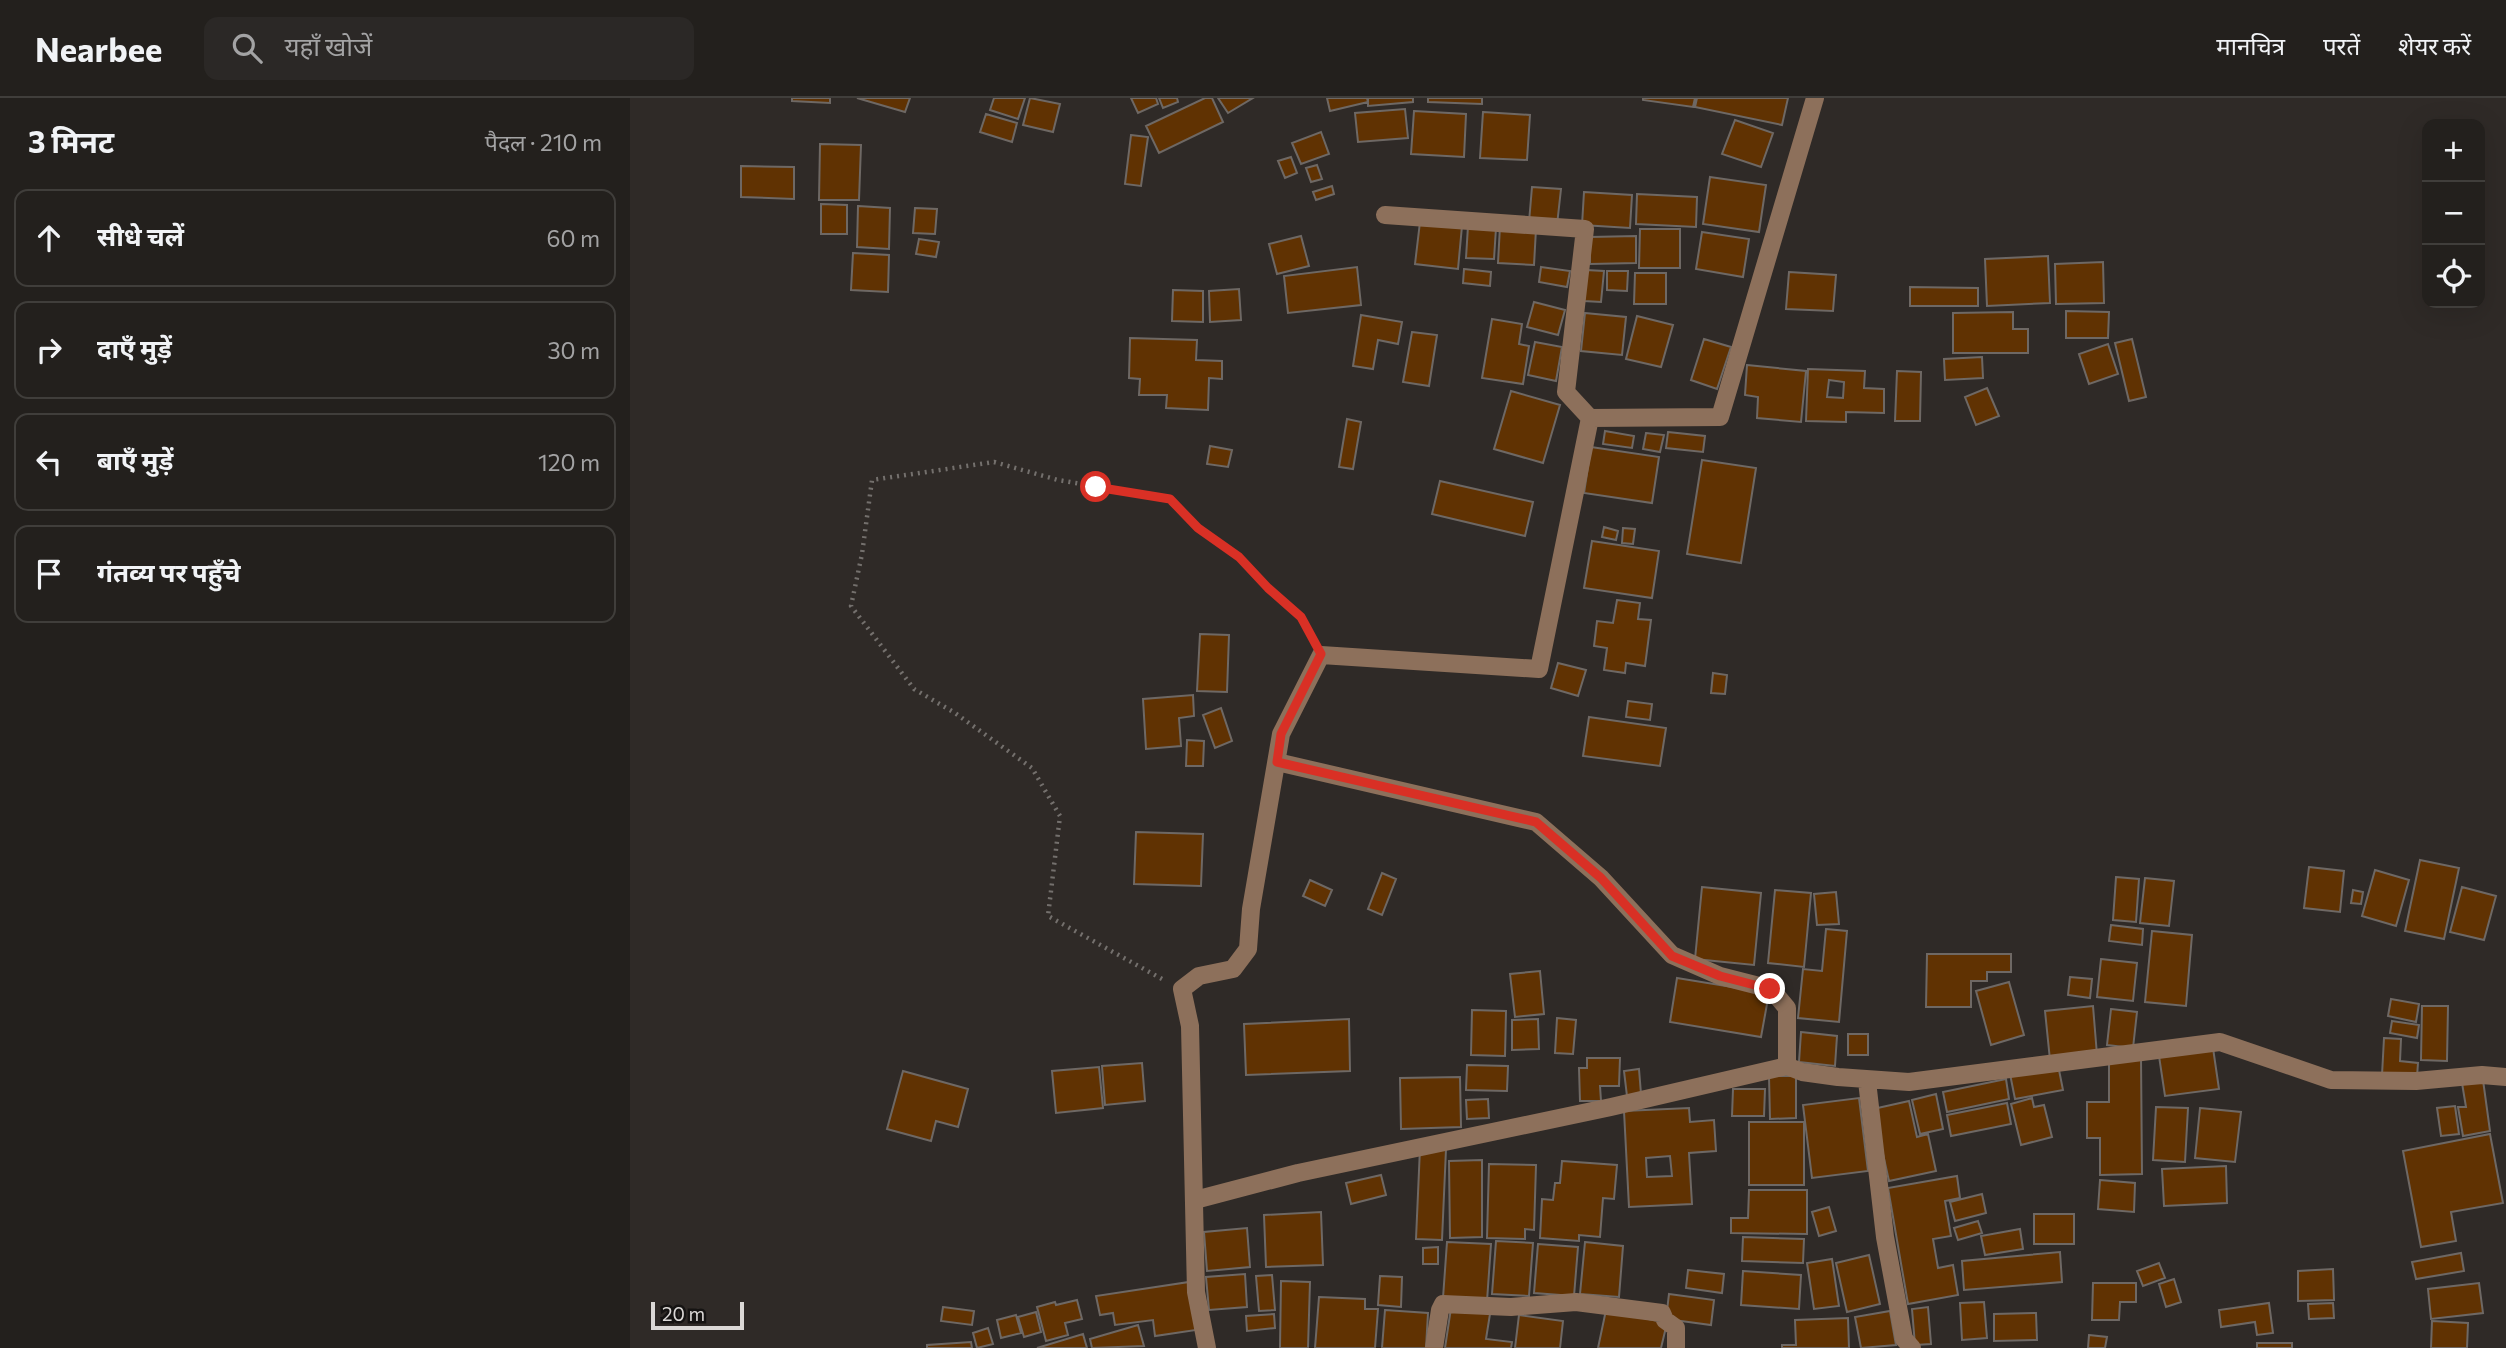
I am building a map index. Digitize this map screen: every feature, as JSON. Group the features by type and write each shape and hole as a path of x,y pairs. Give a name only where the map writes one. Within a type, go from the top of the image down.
{"street":[{"path":"1385,215 1585,229 1566,392 1590,418 1720,417 1815,98"},
{"path":"1207,1348 1196,1292 1190,1026 1182,989 1199,976 1233,969 1248,949 1251,909 1281,734 1321,654 1539,669 1590,418"},
{"path":"1277,762 1536,822 1601,878 1672,956 1720,976 1770,989 1787,1008 1787,1066"},
{"path":"1195,1200 1298,1173 1611,1107 1787,1066 1802,1072 1867,1081 1909,1082 2220,1042 2331,1080 2416,1081 2482,1075 2506,1077"},
{"path":"1867,1081 1885,1237 1904,1339 1912,1348"},
{"path":"1434,1348 1443,1304 1511,1307 1576,1302 1662,1313 1665,1320 1676,1328 1675,1348"}],"path":[{"path":"1182,989 1048,916 1060,816 1032,768 955,713 914,689 851,607 862,554 872,480 994,462 1058,480 1170,499 1198,528 1239,557 1268,588 1301,617 1321,654"}],"building":[{"path":"792,98 830,98 830,103 792,101"},
{"path":"857,98 910,98 905,112"},
{"path":"994,98 1025,98 1018,119 990,110"},
{"path":"1030,98 1060,104 1053,132 1023,125"},
{"path":"1131,98 1156,98 1158,104 1138,113"},
{"path":"1159,98 1177,98 1178,102 1163,108"},
{"path":"1205,98 1212,98 1223,122 1159,153 1146,126"},
{"path":"1218,98 1253,98 1228,113"},
{"path":"1327,98 1367,98 1368,102 1330,111"},
{"path":"1368,98 1413,98 1413,102 1368,106"},
{"path":"1428,98 1482,98 1482,104 1428,102"},
{"path":"1643,98 1695,98 1693,107"},
{"path":"1697,98 1788,98 1782,125 1695,107"},
{"path":"1405,109 1408,138 1358,142 1355,113"},
{"path":"1414,111 1466,114 1464,157 1411,154"},
{"path":"1483,112 1530,115 1527,160 1480,158"},
{"path":"986,114 1017,123 1012,142 980,132"},
{"path":"1735,120 1773,133 1761,167 1722,154"},
{"path":"1321,132 1329,154 1301,164 1292,143"},
{"path":"1131,135 1148,137 1141,186 1125,184"},
{"path":"820,144 861,145 859,200 819,200"},
{"path":"1291,157 1297,173 1285,178 1278,161"},
{"path":"1317,165 1322,179 1311,182 1306,168"},
{"path":"741,166 794,167 794,199 741,197"},
{"path":"1710,177 1766,185 1759,232 1703,224"},
{"path":"1332,186 1334,194 1316,200 1313,192"},
{"path":"1532,187 1561,189 1557,225 1529,222"},
{"path":"1584,192 1632,195 1630,228 1582,225"},
{"path":"1637,194 1697,197 1696,227 1636,224"},
{"path":"821,204 847,205 847,234 821,234"},
{"path":"858,206 890,208 889,249 857,247"},
{"path":"915,208 937,209 935,234 913,233"},
{"path":"1420,222 1462,226 1458,269 1415,264"},
{"path":"1468,226 1496,228 1494,259 1466,258"},
{"path":"1500,226 1536,229 1534,265 1498,263"},
{"path":"1640,229 1680,229 1680,268 1639,268"},
{"path":"1702,232 1749,239 1743,277 1696,269"},
{"path":"1301,236 1309,266 1277,274 1269,244"},
{"path":"1636,236 1636,263 1590,264 1590,237"},
{"path":"919,239 939,242 936,257 916,254"},
{"path":"853,253 889,255 888,292 851,290"},
{"path":"2048,256 2050,303 1987,306 1985,259"},
{"path":"2103,262 2104,303 2056,304 2055,264"},
{"path":"1357,267 1361,305 1288,313 1284,276"},
{"path":"1541,267 1570,271 1567,287 1539,282"},
{"path":"1464,269 1491,272 1490,286 1463,283"},
{"path":"1586,270 1604,271 1601,302 1584,301"},
{"path":"1607,271 1628,271 1627,291 1607,290"},
{"path":"1789,272 1836,275 1833,311 1786,309"},
{"path":"1635,273 1666,273 1666,304 1634,304"},
{"path":"1910,287 1978,288 1978,306 1910,306"},
{"path":"1239,289 1241,320 1210,322 1209,291"},
{"path":"1173,290 1203,291 1203,322 1172,321"},
{"path":"1534,302 1565,310 1558,335 1527,327"},
{"path":"2066,311 2109,312 2108,338 2066,338"},
{"path":"2013,312 2013,329 2028,329 2028,353 1953,353 1953,313"},
{"path":"1585,313 1626,317 1622,355 1581,351"},
{"path":"1361,315 1402,322 1398,344 1378,340 1373,369 1353,366"},
{"path":"1637,316 1673,325 1661,367 1626,359"},
{"path":"1492,319 1522,324 1519,344 1529,346 1523,384 1482,378"},
{"path":"1412,332 1437,335 1429,386 1403,382"},
{"path":"1130,338 1197,340 1196,360 1222,361 1222,379 1209,378 1208,410 1166,408 1167,395 1139,395 1140,379 1129,378"},
{"path":"1704,339 1731,347 1717,389 1691,380"},
{"path":"2132,339 2146,397 2129,401 2115,343"},
{"path":"1535,342 1562,347 1556,381 1528,375"},
{"path":"2108,344 2118,374 2089,384 2079,354"},
{"path":"1982,357 1983,378 1945,380 1944,359"},
{"path":"1747,365 1806,371 1801,422 1757,418 1758,397 1745,395"},
{"path":"1808,369 1865,371 1864,388 1884,389 1884,413 1846,412 1846,422 1806,421","holes":["1829,380 1844,382 1843,398 1827,397"]},
{"path":"1897,371 1921,372 1920,421 1895,421"},
{"path":"1987,388 1999,416 1976,425 1965,397"},
{"path":"1511,391 1560,405 1543,463 1494,449"},
{"path":"1347,419 1361,422 1353,469 1339,467"},
{"path":"1605,431 1634,436 1632,448 1603,444"},
{"path":"1668,432 1705,436 1703,452 1666,448"},
{"path":"1646,433 1664,435 1660,452 1643,449"},
{"path":"1210,446 1232,450 1228,467 1207,464"},
{"path":"1591,447 1659,457 1652,503 1584,493"},
{"path":"1702,460 1756,468 1741,563 1687,554"},
{"path":"1440,481 1533,502 1525,536 1432,514"},
{"path":"1604,527 1618,531 1616,540 1602,537"},
{"path":"1623,528 1635,529 1633,544 1622,543"},
{"path":"1592,541 1659,551 1652,598 1584,588"},
{"path":"1617,600 1640,603 1638,619 1651,620 1645,666 1626,663 1625,673 1604,670 1607,648 1594,646 1597,621 1613,623"},
{"path":"1200,634 1229,635 1227,692 1197,691"},
{"path":"1558,663 1586,670 1578,696 1551,688"},
{"path":"1713,673 1727,675 1725,694 1711,693"},
{"path":"1193,695 1194,716 1179,718 1181,746 1146,749 1143,699"},
{"path":"1628,701 1652,704 1650,720 1626,717"},
{"path":"1221,708 1232,741 1215,748 1203,715"},
{"path":"1589,717 1666,728 1660,766 1583,756"},
{"path":"1187,740 1204,741 1203,766 1186,766"},
{"path":"1136,832 1203,834 1201,886 1134,884"},
{"path":"2420,860 2459,868 2444,939 2405,931"},
{"path":"2309,867 2344,871 2340,912 2304,908"},
{"path":"2375,870 2409,880 2396,926 2362,916"},
{"path":"1382,873 1396,879 1382,915 1368,909"},
{"path":"2116,877 2139,879 2136,922 2113,920"},
{"path":"2145,878 2174,881 2169,926 2140,923"},
{"path":"1310,880 1332,890 1325,906 1303,896"},
{"path":"1702,887 1761,893 1754,965 1695,959"},
{"path":"2462,887 2496,896 2484,940 2450,932"},
{"path":"1775,890 1811,893 1804,967 1768,963"},
{"path":"2353,890 2363,892 2361,904 2351,903"},
{"path":"1836,892 1839,924 1817,925 1814,894"},
{"path":"2111,925 2143,929 2142,945 2109,941"},
{"path":"1826,929 1847,931 1839,1022 1798,1018 1803,969 1822,971"},
{"path":"2152,931 2192,935 2186,1006 2145,1002"},
{"path":"1927,954 2011,954 2011,972 1987,972 1987,981 1971,981 1971,1007 1926,1007"},
{"path":"2101,959 2137,963 2133,1001 2097,997"},
{"path":"1540,971 1544,1014 1515,1017 1510,974"},
{"path":"2070,977 2092,979 2090,998 2068,995"},
{"path":"1677,978 1769,993 1761,1037 1670,1022"},
{"path":"2009,982 2024,1035 1991,1045 1976,991"},
{"path":"2391,999 2419,1004 2416,1022 2388,1016"},
{"path":"2093,1006 2097,1055 2050,1060 2045,1011"},
{"path":"2422,1006 2448,1006 2447,1061 2421,1060"},
{"path":"2111,1009 2137,1012 2133,1048 2107,1045"},
{"path":"1472,1010 1506,1011 1505,1056 1471,1055"},
{"path":"1557,1018 1576,1020 1573,1054 1555,1053"},
{"path":"1349,1019 1350,1071 1246,1075 1244,1024"},
{"path":"1538,1019 1539,1049 1512,1050 1512,1020"},
{"path":"2392,1021 2419,1025 2417,1038 2390,1033"},
{"path":"1801,1032 1837,1036 1835,1066 1799,1062"},
{"path":"1848,1034 1868,1034 1868,1055 1848,1055"},
{"path":"2384,1038 2401,1039 2400,1061 2418,1063 2417,1077 2382,1075"},
{"path":"2213,1048 2219,1089 2165,1096 2159,1056"},
{"path":"1587,1058 1620,1058 1619,1086 1600,1086 1601,1101 1580,1101 1579,1068 1587,1068"},
{"path":"2141,1058 2142,1174 2100,1175 2100,1138 2087,1138 2087,1102 2109,1102 2109,1059"},
{"path":"1142,1063 1145,1101 1105,1105 1102,1066"},
{"path":"1467,1065 1508,1066 1507,1091 1466,1090"},
{"path":"2058,1065 2063,1090 2015,1099 2010,1074"},
{"path":"1099,1067 1103,1108 1056,1113 1052,1071"},
{"path":"1639,1069 1641,1094 1627,1096 1624,1071"},
{"path":"903,1071 968,1089 958,1127 936,1121 931,1141 887,1129"},
{"path":"1769,1076 1796,1076 1796,1118 1770,1119"},
{"path":"1460,1077 1461,1127 1401,1129 1400,1078"},
{"path":"2006,1079 2009,1099 1947,1112 1943,1092"},
{"path":"2483,1080 2490,1131 2463,1136 2458,1107 2466,1107 2462,1083"},
{"path":"1733,1089 1765,1089 1764,1116 1732,1116"},
{"path":"1936,1094 1943,1129 1920,1134 1912,1100"},
{"path":"1859,1098 1868,1171 1812,1178 1803,1105"},
{"path":"2032,1098 2034,1107 2044,1105 2052,1137 2021,1145 2011,1104"},
{"path":"1488,1099 1489,1118 1467,1119 1466,1100"},
{"path":"1909,1101 1917,1137 1928,1134 1936,1171 1889,1181 1873,1109"},
{"path":"2007,1103 2011,1124 1951,1136 1947,1115"},
{"path":"2455,1106 2459,1134 2441,1136 2437,1108"},
{"path":"2156,1107 2188,1108 2185,1162 2153,1160"},
{"path":"1689,1108 1690,1122 1714,1120 1716,1151 1689,1153 1692,1204 1629,1207 1624,1111","holes":["1670,1156 1672,1176 1647,1177 1646,1158"]},
{"path":"2200,1108 2241,1112 2235,1162 2195,1158"},
{"path":"1749,1122 1804,1122 1804,1185 1749,1185"},
{"path":"2490,1134 2503,1203 2451,1212 2456,1241 2421,1247 2403,1151"},
{"path":"1420,1148 1446,1149 1442,1240 1416,1239"},
{"path":"1482,1160 1482,1237 1450,1238 1449,1161"},
{"path":"1562,1161 1617,1165 1614,1199 1603,1198 1600,1237 1579,1235 1579,1241 1540,1238 1542,1199 1553,1200 1555,1183 1560,1183"},
{"path":"1489,1164 1536,1165 1534,1230 1525,1229 1525,1239 1487,1238"},
{"path":"2226,1166 2227,1203 2164,1206 2162,1169"},
{"path":"1381,1175 1386,1195 1351,1204 1346,1183"},
{"path":"1957,1176 1960,1198 1945,1201 1951,1236 1933,1239 1938,1268 1953,1265 1958,1295 1908,1304 1888,1188"},
{"path":"2100,1180 2135,1183 2134,1212 2098,1209"},
{"path":"1749,1190 1807,1190 1807,1234 1731,1233 1731,1218 1748,1218"},
{"path":"1982,1194 1986,1213 1955,1221 1950,1202"},
{"path":"1829,1207 1836,1231 1819,1236 1812,1212"},
{"path":"1321,1212 1323,1265 1266,1267 1264,1215"},
{"path":"2034,1214 2074,1214 2074,1244 2034,1244"},
{"path":"1978,1221 1982,1233 1958,1240 1954,1228"},
{"path":"1247,1228 1250,1267 1207,1271 1204,1232"},
{"path":"2020,1229 2023,1249 1985,1255 1981,1236"},
{"path":"1743,1237 1804,1239 1803,1263 1742,1261"},
{"path":"1496,1241 1533,1243 1529,1296 1492,1294"},
{"path":"1447,1242 1491,1244 1487,1301 1443,1298"},
{"path":"1585,1242 1623,1246 1619,1297 1580,1294"},
{"path":"1538,1244 1578,1247 1574,1296 1534,1293"},
{"path":"1438,1247 1438,1264 1423,1264 1423,1248"},
{"path":"2060,1252 2062,1282 1964,1290 1962,1261"},
{"path":"2461,1253 2464,1271 2416,1279 2412,1262"},
{"path":"1869,1255 1880,1304 1847,1312 1836,1263"},
{"path":"1832,1259 1839,1306 1814,1309 1807,1263"},
{"path":"2159,1263 2165,1278 2143,1286 2137,1271"},
{"path":"2333,1269 2334,1300 2298,1301 2298,1271"},
{"path":"1688,1270 1724,1274 1722,1293 1686,1288"},
{"path":"1743,1271 1801,1275 1799,1309 1741,1305"},
{"path":"1245,1274 1247,1307 1209,1310 1206,1277"},
{"path":"1272,1275 1275,1310 1259,1311 1256,1276"},
{"path":"1380,1276 1402,1277 1401,1307 1378,1305"},
{"path":"2174,1279 2181,1302 2166,1307 2159,1284"},
{"path":"1281,1281 1310,1282 1308,1348 1280,1348"},
{"path":"1189,1282 1196,1330 1155,1336 1153,1320 1115,1325 1113,1313 1100,1315 1096,1296"},
{"path":"2093,1283 2136,1283 2136,1302 2120,1302 2119,1320 2092,1320"},
{"path":"2479,1283 2483,1313 2431,1319 2428,1289"},
{"path":"1669,1294 1714,1300 1711,1325 1666,1319"},
{"path":"1319,1297 1365,1299 1365,1309 1378,1309 1375,1348 1315,1348"},
{"path":"1077,1300 1082,1319 1065,1323 1068,1335 1046,1341 1037,1307"},
{"path":"1984,1302 1987,1338 1962,1340 1960,1303"},
{"path":"2269,1303 2273,1333 2257,1335 2255,1322 2221,1327 2219,1310"},
{"path":"2333,1303 2334,1318 2309,1319 2308,1304"},
{"path":"943,1307 974,1311 972,1325 941,1321"},
{"path":"1928,1307 1931,1344 1915,1345 1912,1309"},
{"path":"1451,1308 1490,1314 1486,1339 1512,1342 1511,1348 1445,1348"},
{"path":"1385,1310 1428,1313 1426,1348 1382,1348"},
{"path":"1606,1310 1667,1323 1661,1348 1598,1348"},
{"path":"1890,1311 1896,1345 1861,1348 1855,1317"},
{"path":"1036,1312 1041,1332 1024,1337 1018,1317"},
{"path":"2036,1313 2037,1340 1994,1341 1994,1314"},
{"path":"1274,1314 1275,1328 1247,1331 1246,1316"},
{"path":"1016,1315 1021,1333 1001,1338 997,1320"},
{"path":"1519,1315 1563,1321 1560,1348 1515,1348"},
{"path":"1848,1318 1849,1348 1782,1348 1782,1345 1796,1345 1795,1320"},
{"path":"2432,1321 2468,1323 2467,1348 2431,1348"},
{"path":"1138,1325 1144,1346 1092,1348 1090,1339"},
{"path":"988,1328 993,1344 977,1348 973,1333"},
{"path":"1083,1334 1087,1348 1037,1348"},
{"path":"2089,1335 2107,1337 2105,1348 2088,1348"},
{"path":"971,1342 972,1348 927,1348 927,1345"},
{"path":"2257,1343 2292,1343 2292,1348 2257,1348"}],"route":[{"path":"1096,487 1170,499 1198,528 1239,557 1268,588 1301,617 1321,654 1281,734 1277,762 1536,822 1601,878 1672,956 1720,976 1770,989"}]}
